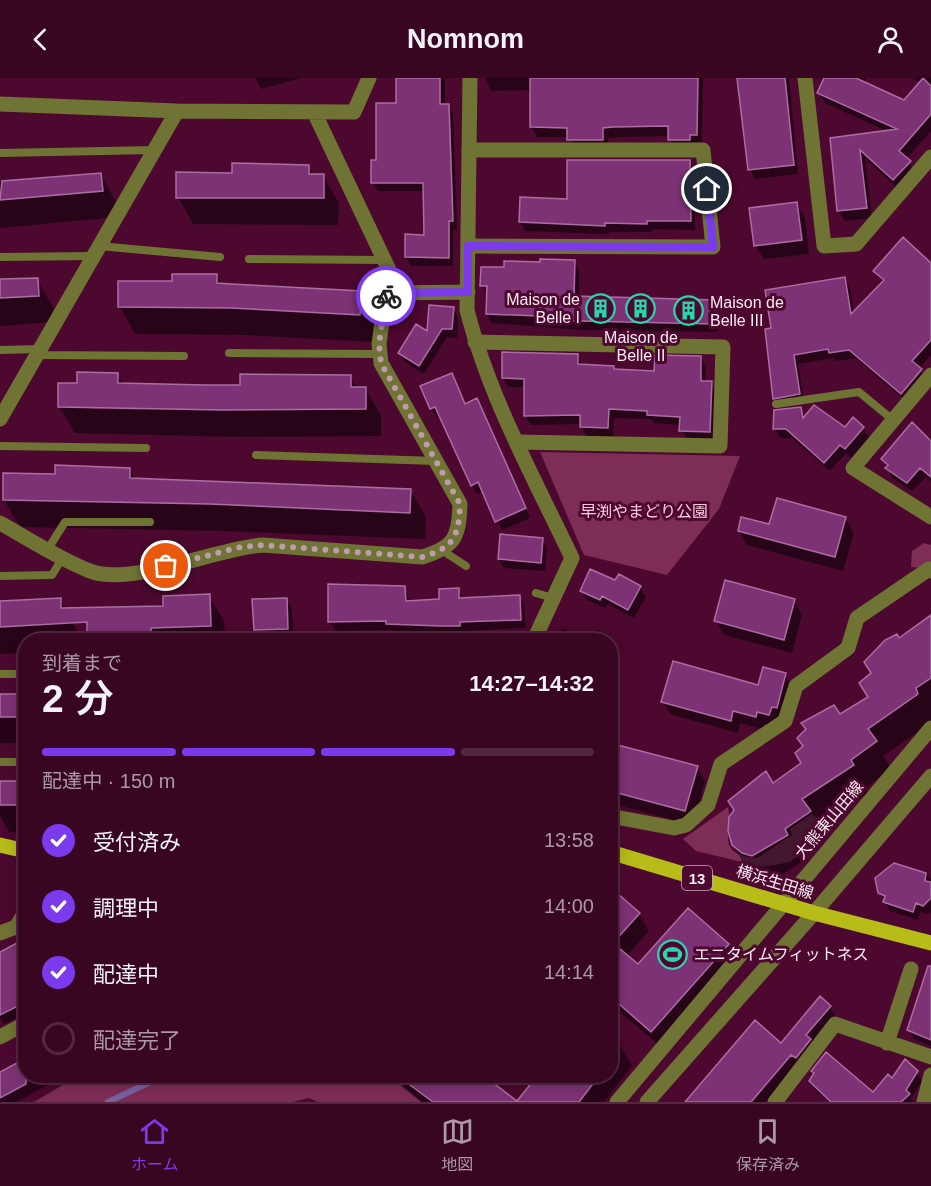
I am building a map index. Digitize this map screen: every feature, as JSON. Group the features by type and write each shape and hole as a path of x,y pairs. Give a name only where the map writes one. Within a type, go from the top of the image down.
{"main road":[{"path":"0,845 18,849"},
{"name":"横浜生田線","path":"618,854 923,944"}],"street":[{"path":"0,104 177,111 354,112 369,78"},
{"path":"470,78 468,310 475,342 493,389 572,558 537,633"},
{"path":"805,78 824,246 856,244 931,157"},
{"path":"0,419 177,111"},
{"path":"0,524 92,572 121,576 233,555 263,545 422,557 443,551 459,530 460,504 381,363 389,270 314,112"},
{"path":"468,246 713,247 703,150 469,150"},
{"path":"386,293 468,292"},
{"path":"475,342 723,347 720,446 518,442"},
{"path":"931,375 853,468 931,517"},
{"path":"618,818 674,828 686,825 708,806 722,764 785,721 796,686 848,648 857,618 929,569 931,571"},
{"name":"大熊東山田線","path":"617,1102 931,728"},
{"path":"646,1102 814,913 931,776"},
{"path":"0,933 16,927 18,924"},
{"path":"887,1042 911,969"},
{"path":"776,1101 835,1024 931,1057"},
{"path":"0,1037 18,1027"},
{"path":"924,1102 931,1075"}],"lane":[{"path":"0,153 154,150"},
{"path":"0,257 96,251 220,257"},
{"path":"249,258 385,260"},
{"path":"0,350 184,356"},
{"path":"229,353 380,354"},
{"path":"777,404 859,392 893,420"},
{"path":"0,446 146,448"},
{"path":"256,455 436,461"},
{"path":"48,549 65,522 150,522"},
{"path":"443,551 466,566"},
{"path":"0,576 52,575 63,557"},
{"path":"536,593 553,598"},
{"path":"0,674 18,674"},
{"path":"0,762 18,762"}],"green space":[{"name":"早渕やまどり公園","path":"540,452 740,456 719,509 667,575 584,555"},
{"path":"924,543 931,545 931,563 923,568 911,567 912,551"},
{"path":"728,807 730,847 734,852 743,856 757,858 792,835 790,829 812,814 828,830 790,862 763,867 696,851 683,839"},
{"path":"66,1083 400,1083 422,1102 318,1102 309,1098 293,1102 34,1102"}],"building":[{"path":"396,78 440,78 440,104 449,104 453,221 449,221 449,258 405,257 405,234 424,235 423,183 371,183 371,160 376,160 376,103 396,103"},
{"path":"530,78 698,78 697,135 690,135 690,140 668,140 668,126 613,127 603,128 603,140 567,140 567,128 530,127"},
{"path":"737,78 785,78 794,165 748,170"},
{"path":"824,78 856,78 904,100 923,78 931,86 931,114 899,151 911,161 893,180 860,150 867,208 837,211 830,138 897,129 817,93"},
{"path":"567,160 690,160 691,221 647,221 647,224 605,223 605,226 519,222 520,197 567,199"},
{"path":"232,163 309,165 309,174 324,174 324,198 176,198 176,172 232,173"},
{"path":"101,173 103,191 0,200 2,181"},
{"path":"797,202 802,240 754,246 749,208"},
{"path":"903,237 931,263 931,340 912,361 922,369 901,394 849,350 829,353 828,349 794,355 800,394 773,399 765,329 771,328 765,290 845,277 851,314 884,280 873,271"},
{"path":"540,259 575,260 574,296 715,300 714,324 538,320 538,316 486,314 487,286 480,286 481,267 504,267 504,261 540,262"},
{"path":"172,274 217,274 217,283 362,291 360,315 231,308 118,307 118,281 172,281"},
{"path":"38,278 39,296 0,298 0,279"},
{"path":"429,305 454,307 452,329 442,329 419,366 398,353 416,324 427,331"},
{"path":"502,352 578,354 578,364 654,371 655,355 701,356 701,381 712,381 710,432 679,431 680,417 647,415 647,411 609,409 608,428 580,427 580,415 524,416 524,379 502,378"},
{"path":"77,372 118,373 118,383 205,385 240,385 240,374 351,375 351,387 366,387 366,409 223,410 58,407 58,383 77,383"},
{"path":"452,373 465,404 477,398 526,508 495,522 478,482 471,486 435,407 430,409 420,386"},
{"path":"814,405 845,427 853,417 864,427 845,449 840,445 824,463 786,429 773,429 774,410 801,407 803,418"},
{"path":"912,422 931,441 931,477 920,468 907,483 885,468 888,465 881,459"},
{"path":"55,465 130,468 130,478 411,489 410,513 210,504 3,500 3,473 55,474"},
{"path":"777,498 846,517 835,557 738,531 741,517 769,524"},
{"path":"500,534 543,538 541,563 498,559"},
{"path":"590,569 615,580 619,574 641,586 628,610 602,596 600,600 580,591"},
{"path":"725,580 795,599 784,640 714,621"},
{"path":"328,584 405,586 406,601 439,599 439,589 459,588 459,598 520,595 521,620 460,622 460,626 386,624 386,621 328,622"},
{"path":"210,594 211,626 151,628 151,633 87,633 87,622 0,627 0,601 61,598 61,608 163,606 163,596"},
{"path":"287,598 288,629 254,630 252,599"},
{"path":"931,615 931,678 916,688 918,694 868,729 877,741 851,760 854,765 802,799 811,811 785,829 788,835 752,856 742,853 732,845 728,831 729,817 734,810 728,801 766,771 773,783 801,763 795,753 803,746 797,738 806,729 801,723 834,705 840,714 868,697 859,683 871,673 864,662 885,640 897,634 899,638"},
{"path":"673,661 758,685 763,667 786,673 777,708 772,707 769,715 757,712 756,717 733,711 731,721 661,702"},
{"path":"0,694 18,694 18,717 0,717"},
{"path":"618,745 698,766 685,811 618,793"},
{"path":"0,781 18,781 18,805 0,805"},
{"path":"894,863 926,873 925,881 931,882 931,898 923,906 916,903 913,912 883,902 885,896 878,893 875,878"},
{"path":"618,894 640,913 618,937"},
{"path":"688,908 729,944 651,1032 618,1003 618,947 638,964"},
{"path":"18,942 18,1006 0,1015 0,952"},
{"path":"928,966 931,966 931,1040 907,1030"},
{"path":"820,996 831,1006 806,1035 811,1039 796,1058 791,1055 751,1102 685,1102 755,1020 781,1043"},
{"path":"826,1052 873,1092 888,1074 892,1078 905,1059 918,1071 906,1090 910,1094 901,1102 831,1102 809,1081 814,1073 811,1071"},
{"path":"18,1062 18,1083 26,1084 0,1098 0,1072"},
{"path":"407,1083 493,1083 517,1101 531,1083 594,1083 579,1102 433,1102"}],"waterway":[{"path":"108,1102 148,1083"}],"way so far":[{"path":"166,566 241,547 263,545 422,557 443,551 459,530 460,504 381,363 379,344 386,296"}],"place":[{"name":"Maison de Belle I","path":"601,308"},
{"name":"Maison de Belle II","path":"641,309"},
{"name":"Maison de Belle III","path":"689,311"},
{"name":"エニタイムフィットネス","path":"673,954"}],"route":[{"path":"386,296 386,293 468,292 468,246 713,247 707,189"}]}
